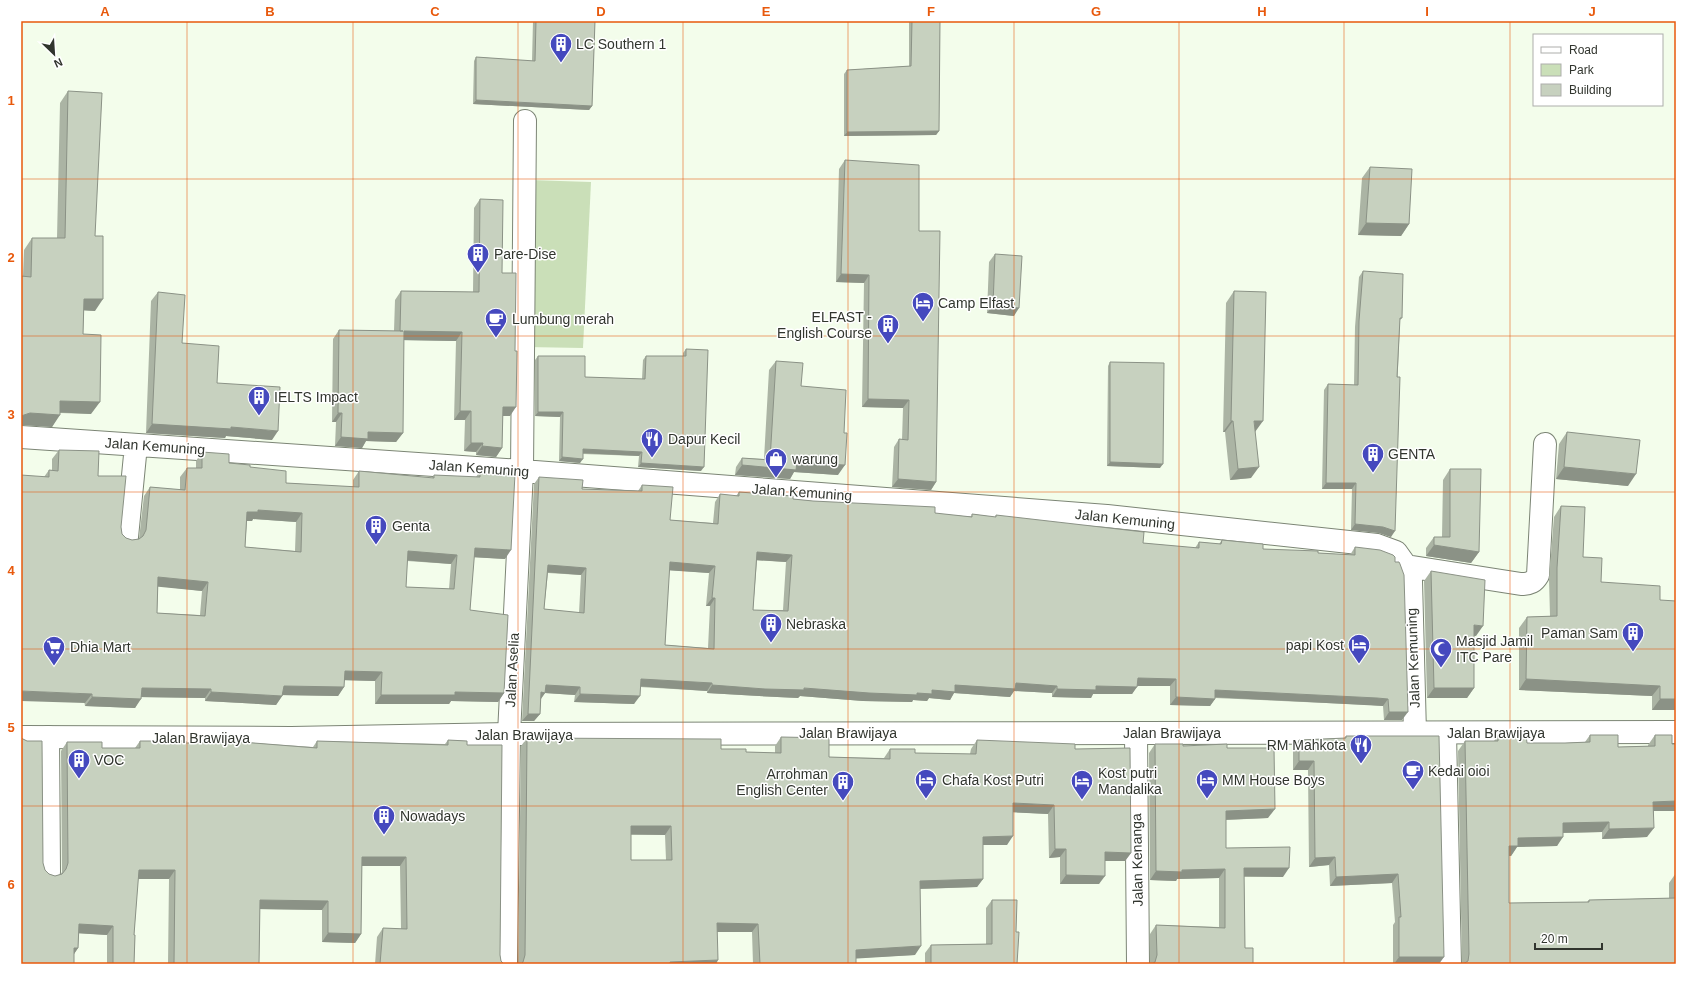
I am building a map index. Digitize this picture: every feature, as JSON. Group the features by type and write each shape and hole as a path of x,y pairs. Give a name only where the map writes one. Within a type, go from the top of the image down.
{"street":[{"name":"Jalan Aselia","path":"506,964 509,734 522,471 525,121"},
{"name":"Jalan Kemuning","path":"21,437 522,471 1107,516 1377,545 1396,552 1406,566 1411,581 1415,733"},
{"path":"1406,566 1521,584 1527,584 1535,580 1538,575 1545,444"},
{"path":"127,537 136,445"},
{"name":"Jalan Brawijaya","path":"21,737 291,738 509,734 1676,732"},
{"name":"Jalan Kenanga","path":"1136,733 1138,964"},
{"path":"1445,733 1450,964"},
{"path":"48,737 48,872"}],"green space":[{"path":"530,180 591,182 583,348 526,347"}],"building":[{"name":"LC Southern 1","path":"536,21 595,21 592,106 476,100 476,57 535,61"},
{"path":"912,21 940,21 939,131 847,132 847,70 911,66"},
{"path":"68,91 102,93 95,236 103,236 103,299 84,299 83,334 101,335 100,402 60,401 60,415 30,413 21,416 21,276 31,277 32,238 65,238"},
{"name":"ELFAST - English Course","path":"845,160 919,165 919,231 940,231 936,482 898,479 899,439 908,440 909,400 868,399 869,275 841,274"},
{"path":"1370,167 1412,169 1409,224 1366,223"},
{"path":"480,199 503,200 502,273 516,273 515,351 517,351 516,407 503,407 502,448 482,446 483,443 471,443 471,411 460,411 462,332 404,331 403,433 368,432 368,439 341,437 342,413 338,413 339,330 400,331 401,291 479,292"},
{"path":"995,254 1022,256 1019,308 993,305"},
{"path":"1363,271 1403,274 1402,318 1400,318 1397,377 1400,377 1395,531 1383,527 1355,524 1356,483 1326,483 1328,384 1358,385 1359,321"},
{"path":"1234,291 1266,292 1263,421 1254,421 1259,467 1238,469 1233,421 1231,421"},
{"path":"158,292 185,295 182,343 219,346 217,383 280,387 278,431 231,427 231,429 152,424"},
{"path":"686,349 708,350 704,467 641,463 642,452 583,449 583,459 562,457 563,412 538,412 538,356 585,356 585,377 645,379 646,356 686,356"},
{"path":"776,361 803,363 801,386 846,390 844,433 847,433 845,465 797,462 796,470 742,465 742,458 770,460"},
{"path":"1110,362 1164,363 1163,464 1110,462"},
{"path":"1567,432 1640,440 1636,474 1564,467"},
{"path":"59,450 99,451 98,476 126,476 121,527 122,534 126,538 132,540 139,539 143,536 146,530 150,487 185,490 187,468 202,468 202,452 229,454 229,463 286,471 286,483 359,487 359,471 434,478 434,475 480,477 480,471 515,474 511,550 475,548 470,610 508,615 504,693 455,692 455,695 381,695 382,672 345,671 344,687 284,686 282,696 211,692 211,689 142,688 141,699 92,697 92,694 21,691 21,475 49,477 49,470 58,471","holes":["258,510 302,513 301,552 245,547 247,512 258,512","408,551 457,555 454,589 406,587","158,577 208,582 205,616 157,613"]},
{"path":"1450,469 1481,469 1479,552 1434,545 1434,537 1450,537"},
{"path":"539,477 583,480 582,489 642,491 642,485 673,487 670,520 718,524 720,494 739,496 739,492 793,496 793,499 813,501 935,507 935,513 972,517 972,514 996,517 996,515 1144,532 1143,543 1199,548 1199,542 1221,544 1222,540 1263,544 1263,549 1318,551 1318,553 1355,555 1355,547 1380,550 1395,557 1395,562 1399,562 1404,575 1408,712 1389,712 1388,699 1377,698 1215,690 1215,699 1176,697 1176,679 1138,678 1137,687 1096,686 1096,690 1057,689 1057,686 1016,683 1015,689 955,685 955,692 932,690 932,694 917,693 917,695 804,688 804,690 765,689 712,685 712,683 641,679 640,696 580,694 580,687 546,685 545,693 541,692 540,714 528,714","holes":["757,552 792,555 788,611 753,610","670,562 715,566 712,598 715,598 714,649 665,645","548,565 586,568 584,613 544,609"]},
{"path":"1561,506 1585,507 1583,557 1602,558 1601,582 1660,586 1660,600 1676,601 1676,699 1660,699 1660,686 1526,679 1527,617 1557,616 1557,568"},
{"path":"1431,571 1485,580 1483,626 1474,625 1474,688 1434,688"},
{"path":"1498,735 1526,735 1527,743 1565,743 1590,742 1590,735 1618,735 1618,747 1655,746 1655,735 1672,735 1672,744 1676,744 1676,801 1653,802 1654,828 1609,829 1609,822 1563,823 1563,837 1518,838 1518,846 1509,846 1509,903 1589,902 1589,900 1676,898 1676,964 1463,964 1468,961 1469,954 1465,741 1498,741"},
{"path":"1346,736 1439,736 1444,957 1399,957 1399,917 1401,917 1398,874 1336,877 1335,857 1315,858 1314,761 1299,761 1299,740 1346,738"},
{"path":"781,737 829,738 829,757 890,759 890,749 915,749 915,753 976,754 977,740 1075,744 1075,749 1130,748 1131,853 1105,852 1105,876 1066,875 1066,849 1055,849 1054,805 1013,803 1013,836 983,837 983,879 920,881 921,946 856,950 856,964 760,964 758,924 717,923 718,960 670,962 670,964 521,964 525,955 527,738 721,739 721,749 746,749 746,752 781,753","holes":["631,826 671,826 672,860 631,860"]},
{"path":"21,738 27,741 42,741 43,863 45,870 49,874 55,876 62,874 68,863 67,742 102,742 102,748 140,748 140,741 186,741 186,743 241,742 317,748 317,741 448,745 448,740 467,741 467,745 502,745 500,955 501,961 504,964 380,964 383,928 407,929 406,857 362,857 361,934 328,933 328,901 260,900 259,964 174,964 175,870 139,870 134,935 134,964 113,964 113,926 79,924 78,948 74,948 74,964 21,964"},
{"path":"1155,744 1183,744 1183,746 1227,744 1227,748 1274,748 1275,809 1226,811 1226,848 1290,847 1289,868 1244,868 1245,948 1253,948 1253,964 1152,964 1155,962 1157,955 1156,925 1225,928 1225,869 1182,870 1182,872 1156,871"},
{"path":"992,900 1017,900 1016,932 1019,932 1017,964 931,964 931,945 992,944"}],"place":[{"name":"LC Southern 1","path":"561,64"},
{"name":"Pare-Dise","path":"478,274"},
{"name":"Camp Elfast","path":"923,322"},
{"name":"Lumbung merah","path":"496,338"},
{"name":"ELFAST - English Course","path":"888,344"},
{"name":"IELTS Impact","path":"259,416"},
{"name":"Dapur Kecil","path":"652,458"},
{"name":"GENTA","path":"1373,474"},
{"name":"warung","path":"776,478"},
{"name":"Genta","path":"376,546"},
{"name":"Nebraska","path":"771,644"},
{"name":"Paman Sam","path":"1633,652"},
{"name":"papi Kost","path":"1359,664"},
{"name":"Dhia Mart","path":"54,666"},
{"name":"Masjid Jamil ITC Pare","path":"1441,668"},
{"name":"RM Mahkota","path":"1361,764"},
{"name":"VOC","path":"79,780"},
{"name":"Kedai oioi","path":"1413,790"},
{"name":"Chafa Kost Putri","path":"926,800"},
{"name":"Kost putri Mandalika","path":"1082,800"},
{"name":"MM House Boys","path":"1207,800"},
{"name":"Arrohman English Center","path":"843,802"},
{"name":"Nowadays","path":"384,836"}]}
